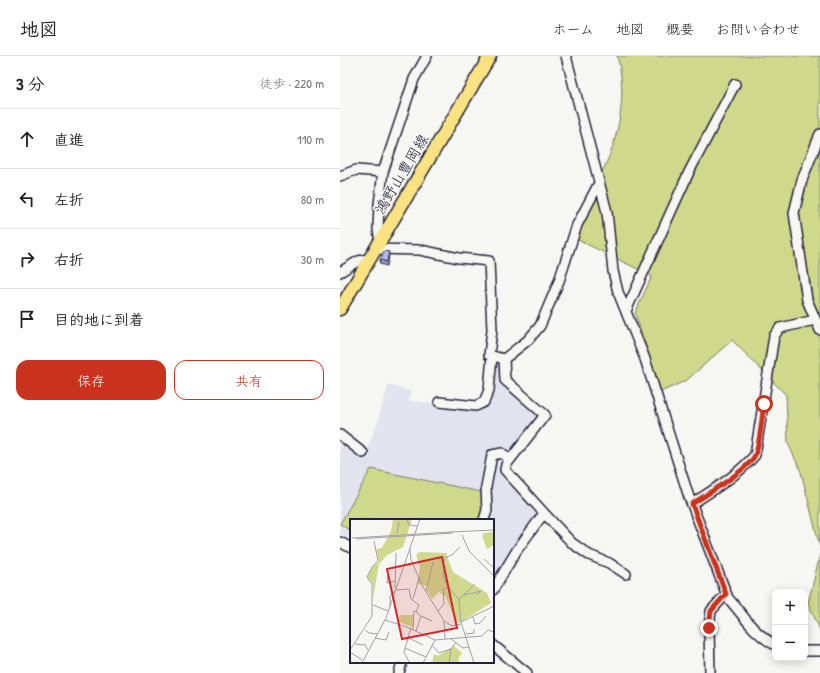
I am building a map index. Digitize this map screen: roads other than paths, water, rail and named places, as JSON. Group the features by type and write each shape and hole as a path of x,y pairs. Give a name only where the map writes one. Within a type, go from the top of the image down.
{"main road":[{"name":"鴻野山豊岡線","path":"340,309 490,56"}],"street":[{"path":"375,250 383,172 414,78 428,56"},
{"path":"566,56 607,212 613,271 618,292 645,359 677,464 726,594 752,629 772,643"},
{"path":"626,311 689,172 735,84"},
{"path":"820,134 802,180 794,213 807,300 820,330"},
{"path":"340,176 356,170 383,172"},
{"path":"504,360 528,340 540,326 556,288 577,225 599,183"},
{"path":"340,272 375,250 420,250 489,262 492,330 489,355 504,360"},
{"path":"692,504 726,481 755,456 774,336 780,328 815,320"},
{"path":"439,402 476,406 484,402 489,390 492,356"},
{"path":"504,360 505,380 545,415 510,460 505,470 572,543 589,554 609,562 626,574"},
{"path":"340,435 362,453"},
{"path":"484,519 487,510 486,487 492,455 502,454 510,460"},
{"path":"494,588 518,550 544,513"},
{"path":"340,542 350,547"},
{"path":"710,673 709,628 711,611 726,594"},
{"path":"494,647 528,673"},
{"path":"808,651 820,652"}]}
